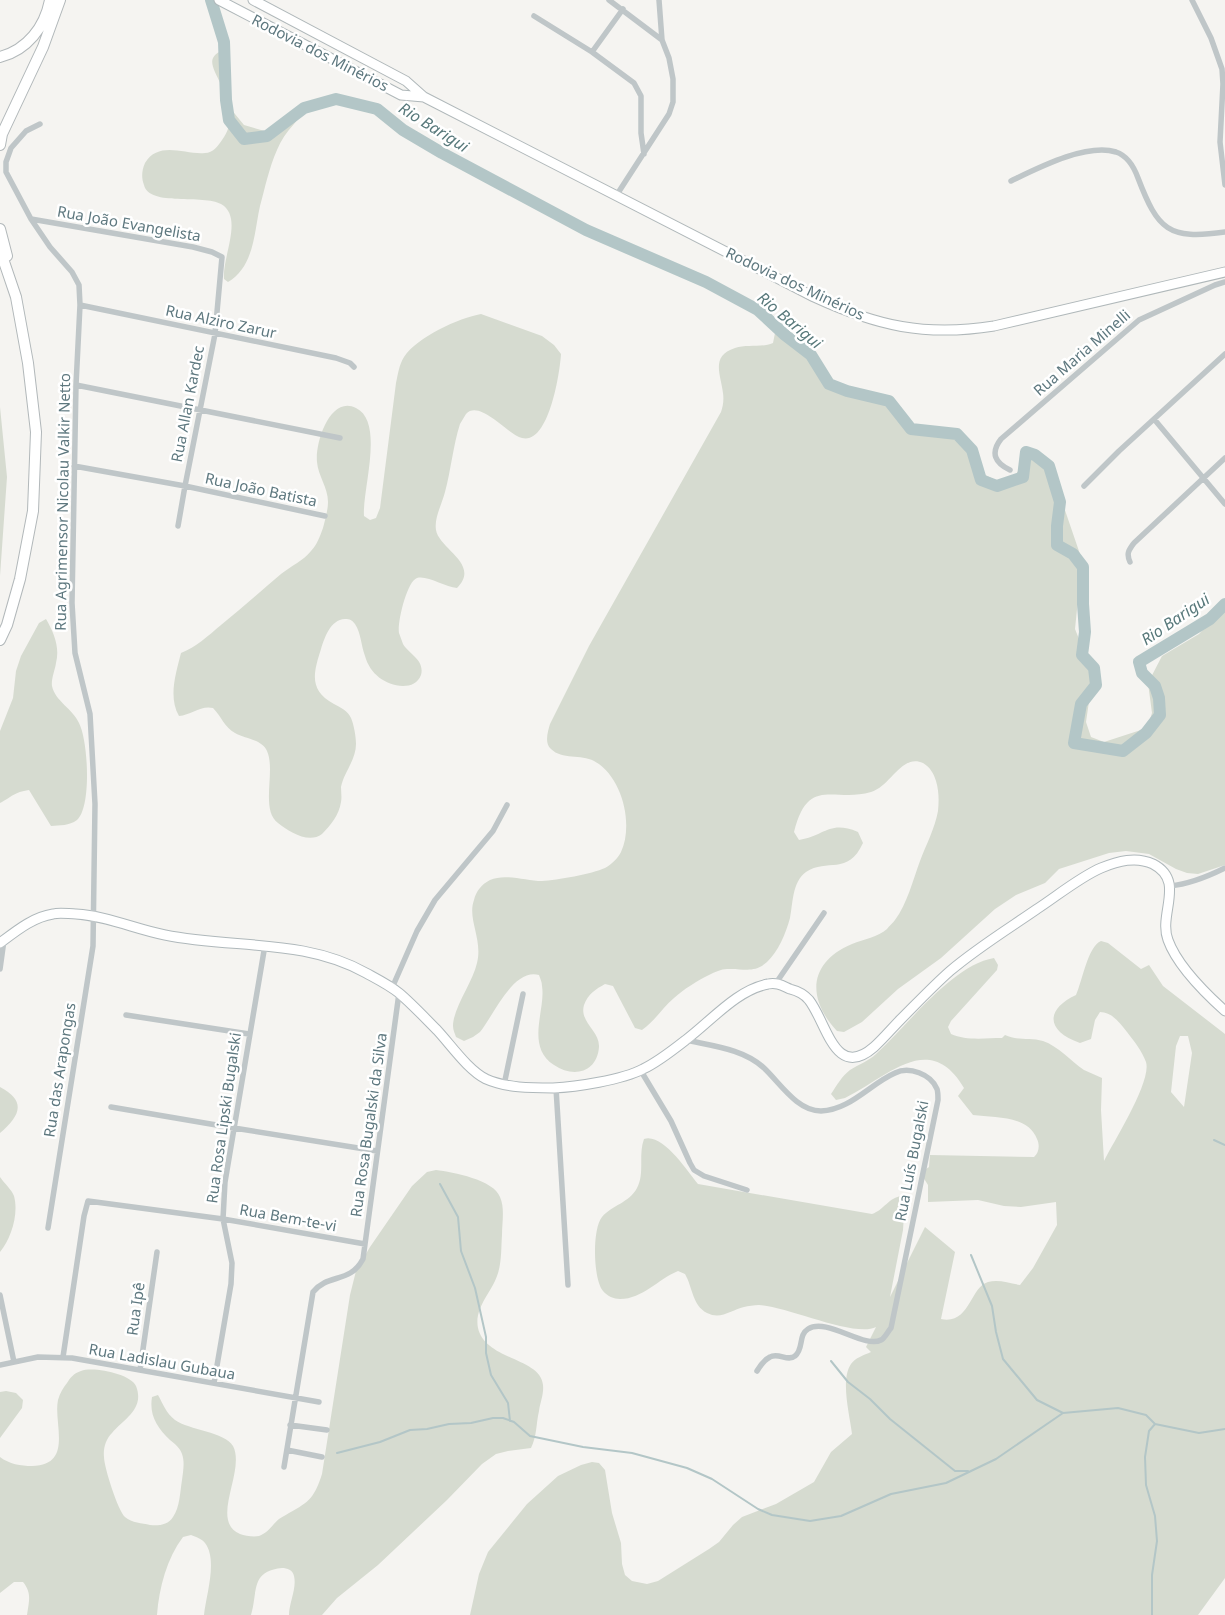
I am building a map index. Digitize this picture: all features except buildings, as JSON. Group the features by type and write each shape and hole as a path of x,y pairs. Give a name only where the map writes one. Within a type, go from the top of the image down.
{"highway":[{"path":"0,56 20,48 35,36 48,13 50,0"},
{"path":"0,145 2,134 43,47 60,0"},
{"path":"0,230 16,296 28,363 36,432 33,511 20,579 7,625 0,640"},
{"path":"0,250 16,296"},
{"path":"0,273 16,296"}],"main road":[{"name":"Rodovia dos Minérios","path":"219,0 401,94 424,97"},
{"name":"Rodovia dos Minérios","path":"253,0 406,81 424,97 616,196 841,310 880,323 901,327 949,331 994,326 1225,272"},
{"path":"2,941 32,921 55,913 93,915 168,936 265,945 309,952 348,964 396,991 484,1078 504,1085 556,1088 602,1080 641,1070 686,1040 738,998 753,989 776,983 804,994 811,1002 837,1051 848,1057 858,1056 872,1049 914,1005 957,966 991,940 1099,869 1130,859 1143,860 1155,865 1165,873 1170,886 1165,928 1167,939 1178,959 1210,998 1225,1011"}],"street":[{"path":"609,0 662,40"},
{"path":"616,196 669,114 674,102 672,68 662,40 659,0"},
{"path":"1192,0 1211,38 1222,69 1220,142 1225,185"},
{"path":"592,52 623,9"},
{"path":"534,16 592,52 629,78 639,90 641,96 644,154"},
{"name":"Rua Agrimensor Nicolau Valkir Netto","path":"40,124 26,130 11,148 6,162 6,172 30,219 50,247 72,272 79,286 72,603 75,653 90,714 93,738 95,804 93,915"},
{"path":"1011,180 1070,156 1090,152 1112,151 1119,153 1131,163 1148,205 1169,229 1186,235 1225,232"},
{"name":"Rua João Evangelista","path":"30,219 193,247 212,252 222,258"},
{"name":"Rua Allan Kardec","path":"178,526 215,334 222,258"},
{"name":"Rua Maria Minelli","path":"1010,470 998,462 995,454 995,446 1001,439 1139,320 1225,282"},
{"name":"Rua Alziro Zarur","path":"80,305 336,358 350,363 354,367"},
{"path":"1084,486 1119,451 1225,354"},
{"path":"76,385 340,438"},
{"path":"1154,419 1225,504"},
{"path":"1130,562 1127,556 1128,550 1134,542 1225,458"},
{"name":"Rua João Batista","path":"74,466 185,486 325,516"},
{"name":"Rua Rosa Bugalski da Silva","path":"294,1398 313,1292 319,1284 346,1276 358,1269 363,1259 396,991 417,931 435,900 493,831 507,805"},
{"path":"1170,886 1199,880 1225,868"},
{"path":"776,983 824,913"},
{"name":"Rua das Arapongas","path":"48,1228 93,946 93,915"},
{"path":"0,969 2,941"},
{"name":"Rua Rosa Lipski Bugalski","path":"214,1383 231,1284 232,1264 223,1219 225,1182 265,945"},
{"path":"504,1085 523,994"},
{"path":"126,1015 249,1034"},
{"name":"Rua Luís Bugalski","path":"686,1040 746,1055 763,1067 795,1100 807,1108 821,1111 840,1106 896,1072 912,1070 926,1076 937,1090 938,1100 891,1328 882,1340 872,1342 817,1326 808,1329 802,1335 800,1348 795,1356 790,1358 777,1354 771,1356 757,1371"},
{"path":"641,1070 671,1121 694,1170 704,1176 747,1190"},
{"path":"556,1088 568,1285"},
{"path":"111,1107 377,1151"},
{"name":"Rua Bem-te-vi","path":"63,1357 84,1216 88,1202 223,1219 365,1244"},
{"name":"Rua Ipê","path":"140,1370 157,1252"},
{"path":"0,1294 14,1362"},
{"name":"Rua Ladislau Gubaua","path":"0,1364 38,1357 63,1357 320,1402"},
{"path":"284,1467 294,1398"},
{"path":"290,1425 327,1430"},
{"path":"287,1450 322,1457"}],"shaded area":[{"path":"229,49 230,108 244,125 268,132 306,103 310,103 280,143 265,185 252,248 243,268 237,276 228,282 224,279 224,270 232,228 228,210 221,204 213,201 156,196 148,192 142,176 145,163 157,152 173,150 208,153 215,149 220,142 229,127 230,115 228,103 212,64 216,54"},
{"path":"481,314 542,336 554,345 561,354 551,405 546,419 539,430 531,437 522,438 516,435 479,411 472,411 466,414 460,424 444,497 437,516 436,530 444,544 462,564 464,571 463,579 457,588 417,578 413,581 406,594 401,612 399,633 403,644 421,665 421,675 418,680 411,685 396,685 384,681 374,673 367,662 359,631 351,620 345,619 335,622 329,630 318,658 315,681 320,693 326,699 344,709 350,716 355,731 355,750 341,787 340,807 334,820 317,837 299,836 278,823 273,817 269,800 269,759 265,747 232,731 213,708 204,708 179,716 173,693 181,653 192,648 207,637 281,574 308,555 315,546 323,528 328,502 318,467 317,454 326,423 339,408 347,406 356,408 365,416 369,427 371,441 364,516 370,520 376,518 380,508 396,383 402,360 418,342 428,336 450,324"},
{"path":"770,323 808,344 821,372 835,382 874,393 916,429 955,434 970,441 978,471 999,482 1012,482 1023,462 1029,457 1042,465 1054,478 1082,560 1075,629 1093,674 1086,722 1091,737 1104,742 1147,728 1152,713 1148,683 1162,656 1199,634 1225,606 1225,865 1198,874 1187,873 1149,854 1126,851 1109,853 1059,869 1045,883 1016,895 995,909 941,958 898,989 862,1022 844,1032 837,1031 827,1019 820,1006 817,982 820,971 827,961 838,952 852,944 879,934 894,921 906,899 937,817 938,792 933,773 923,763 909,762 885,784 871,792 858,795 824,795 815,797 807,803 800,814 794,832 799,840 833,828 840,828 858,832 863,843 857,853 844,863 814,868 801,876 796,887 790,918 784,936 775,953 762,966 748,970 722,970 704,977 678,995 642,1030 635,1028 613,986 605,984 590,995 584,1005 584,1016 596,1036 599,1047 594,1063 583,1071 576,1072 561,1069 545,1057 540,1048 539,1027 542,983 539,975 530,975 513,985 480,1032 464,1041 456,1037 453,1026 456,1011 477,963 478,946 472,907 480,888 490,880 502,877 542,881 592,872 608,866 621,852 625,841 626,815 623,802 612,778 604,768 594,761 561,755 551,749 547,740 549,727 589,646 721,412 723,396 719,367 722,356 727,351 735,348 773,343 775,333"},
{"path":"0,407 7,477 0,576"},
{"path":"46,619 57,646 52,686 57,696 73,713 79,723 85,744 87,773 87,788 82,813 74,822 51,826 29,790 16,793 0,803 0,731 13,698 16,671 21,656 39,623"},
{"path":"1101,941 1108,943 1141,969 1149,965 1163,986 1225,1034 1225,1578 1198,1615 470,1615 479,1574 488,1552 527,1504 558,1476 581,1465 592,1462 599,1463 605,1470 612,1513 621,1543 622,1564 625,1575 632,1581 647,1584 658,1581 719,1542 742,1517 776,1504 814,1482 831,1452 852,1434 846,1379 851,1364 871,1352 866,1347 876,1327 866,1329 837,1325 786,1310 759,1305 744,1307 721,1315 712,1315 698,1306 688,1279 685,1274 678,1271 636,1296 620,1299 609,1296 603,1291 597,1276 595,1254 599,1223 606,1213 630,1197 637,1188 641,1176 642,1145 644,1139 651,1139 667,1147 698,1184 872,1214 897,1197 902,1196 905,1200 903,1230 890,1297 925,1227 955,1252 941,1319 951,1319 958,1316 969,1305 982,1285 988,1282 1000,1281 1020,1285 1033,1268 1057,1225 1056,1202 1021,1207 1004,1206 978,1200 928,1202 928,1185 923,1177 926,1169 929,1167 930,1155 1034,1157 1039,1146 1033,1131 1019,1122 1010,1119 973,1115 958,1096 964,1088 951,1071 937,1062 922,1060 907,1063 845,1098 836,1100 831,1094 847,1072 876,1054 947,984 962,972 978,963 994,958 998,965 997,970 951,1021 948,1027 951,1034 963,1038 976,1039 1002,1038 1005,1035 1014,1038 1043,1041 1059,1050 1084,1070 1102,1078 1101,1110 1104,1161 1138,1096 1146,1071 1146,1062 1138,1046 1124,1029 1115,1019 1104,1012 1100,1012 1095,1020 1091,1039 1080,1043 1061,1033 1056,1027 1054,1021 1058,1007 1076,995 1089,957 1096,944","holes":["1180,1036 1188,1036 1192,1053 1184,1107 1171,1092 1176,1046"]},
{"path":"0,1087 9,1092 14,1098 18,1109 12,1121 0,1133"},
{"path":"436,1170 462,1175 482,1182 496,1191 502,1201 500,1266 478,1314 477,1321 483,1339 491,1347 533,1369 540,1376 543,1392 531,1448 496,1454 482,1464 447,1500 378,1565 337,1598 322,1615 289,1615 295,1581 290,1570 282,1568 265,1573 260,1578 255,1591 251,1615 204,1615 211,1559 205,1543 191,1535 183,1537 172,1554 162,1584 157,1615 27,1615 29,1594 23,1582 14,1582 0,1593 0,1457 11,1463 28,1466 45,1464 53,1458 59,1441 58,1400 71,1378 81,1371 102,1370 111,1372 127,1378 136,1386 138,1401 136,1407 110,1435 104,1450 106,1470 112,1488 122,1513 128,1519 150,1525 163,1524 169,1522 173,1517 178,1504 184,1464 183,1457 179,1448 161,1431 155,1421 151,1404 152,1397 158,1395 167,1411 175,1420 223,1437 233,1446 236,1456 228,1507 228,1518 231,1528 244,1535 262,1535 279,1519 307,1502 317,1488 322,1474 350,1295 356,1271 370,1247 412,1186 427,1172"},
{"path":"0,1177 14,1196 15,1218 8,1240 0,1252"},
{"path":"0,1392 16,1393 23,1400 22,1408 0,1438"}],"waterway":[{"name":"Rio Barigui","path":"211,0 224,42 226,100 229,120 244,139 267,136 304,108 336,99 377,109 403,130 442,153 586,230 706,282 758,310 785,335 811,355 829,384 847,391 889,401 911,429 957,434 972,450 981,480 997,486 1023,477 1026,452 1035,455 1049,466 1060,502 1057,545 1073,554 1083,567 1085,632 1082,655 1094,668 1096,685 1081,704 1074,743 1123,751 1146,733 1160,715 1159,698 1155,686 1142,673 1139,662 1210,619 1225,604"},
{"path":"1214,1140 1225,1145"},
{"path":"440,1184 458,1217 461,1251 475,1288 486,1337 486,1353 491,1375 508,1403 510,1421"},
{"path":"971,1255 992,1306 1003,1359 1037,1400 1063,1413"},
{"path":"831,1361 848,1382 870,1399 890,1419 955,1471 968,1471"},
{"path":"337,1453 380,1442 410,1430 503,1418 514,1422 530,1436 583,1447 632,1453 687,1468 712,1479 758,1509 772,1515 810,1521 841,1516 891,1494 946,1483 996,1459 1063,1413 1118,1408 1146,1415 1155,1424 1199,1433 1225,1429"},
{"path":"1152,1615 1152,1575 1157,1541 1155,1516 1146,1485 1145,1457 1149,1431 1155,1424"}]}
